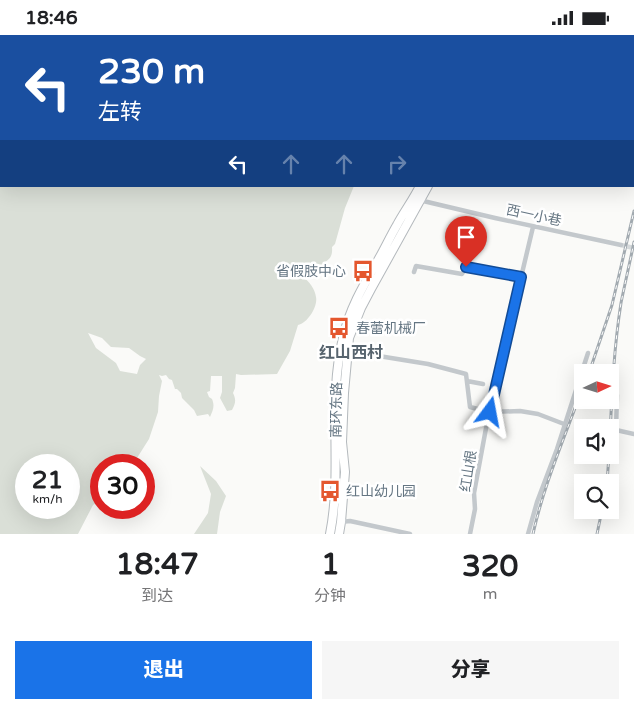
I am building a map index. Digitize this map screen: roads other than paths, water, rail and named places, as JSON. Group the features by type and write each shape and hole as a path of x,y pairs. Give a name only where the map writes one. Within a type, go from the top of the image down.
{"highway":[{"name":"南环东路","path":"339,534 344,472 342,443 344,393 349,338 361,308 416,199 420,187"},
{"name":"南环东路","path":"330,534 333,521 335,485 336,389 342,338 354,304 397,225 427,187"},
{"path":"333,521 341,522"}],"street":[{"name":"西一小巷","path":"416,199 533,227 621,245"},
{"name":"红山根","path":"470,534 475,509 474,493 490,412 533,227"},
{"path":"414,272 416,266 462,274 466,267 521,277"},
{"path":"348,351 428,364 466,374 470,407 490,412 529,412 564,424"},
{"path":"528,534 537,502 557,449 588,353"},
{"path":"467,381 483,384"},
{"path":"617,409 616,430 634,434"},
{"path":"341,522 350,521 410,534"}],"tunnel":[{"path":"621,245 634,248"}],"railway":[{"path":"592,364 612,305 634,211"},
{"path":"611,419 621,303 634,242"},
{"path":"533,534 549,479 575,409"},
{"path":"608,464 608,474"},
{"path":"597,534 600,519"}],"place":[{"name":"省假肢中心","path":"363,271"},
{"name":"春蕾机械厂","path":"339,328"},
{"name":"红山幼儿园","path":"330,491"}],"district":[{"name":"红山西村","path":"351,352"}]}
